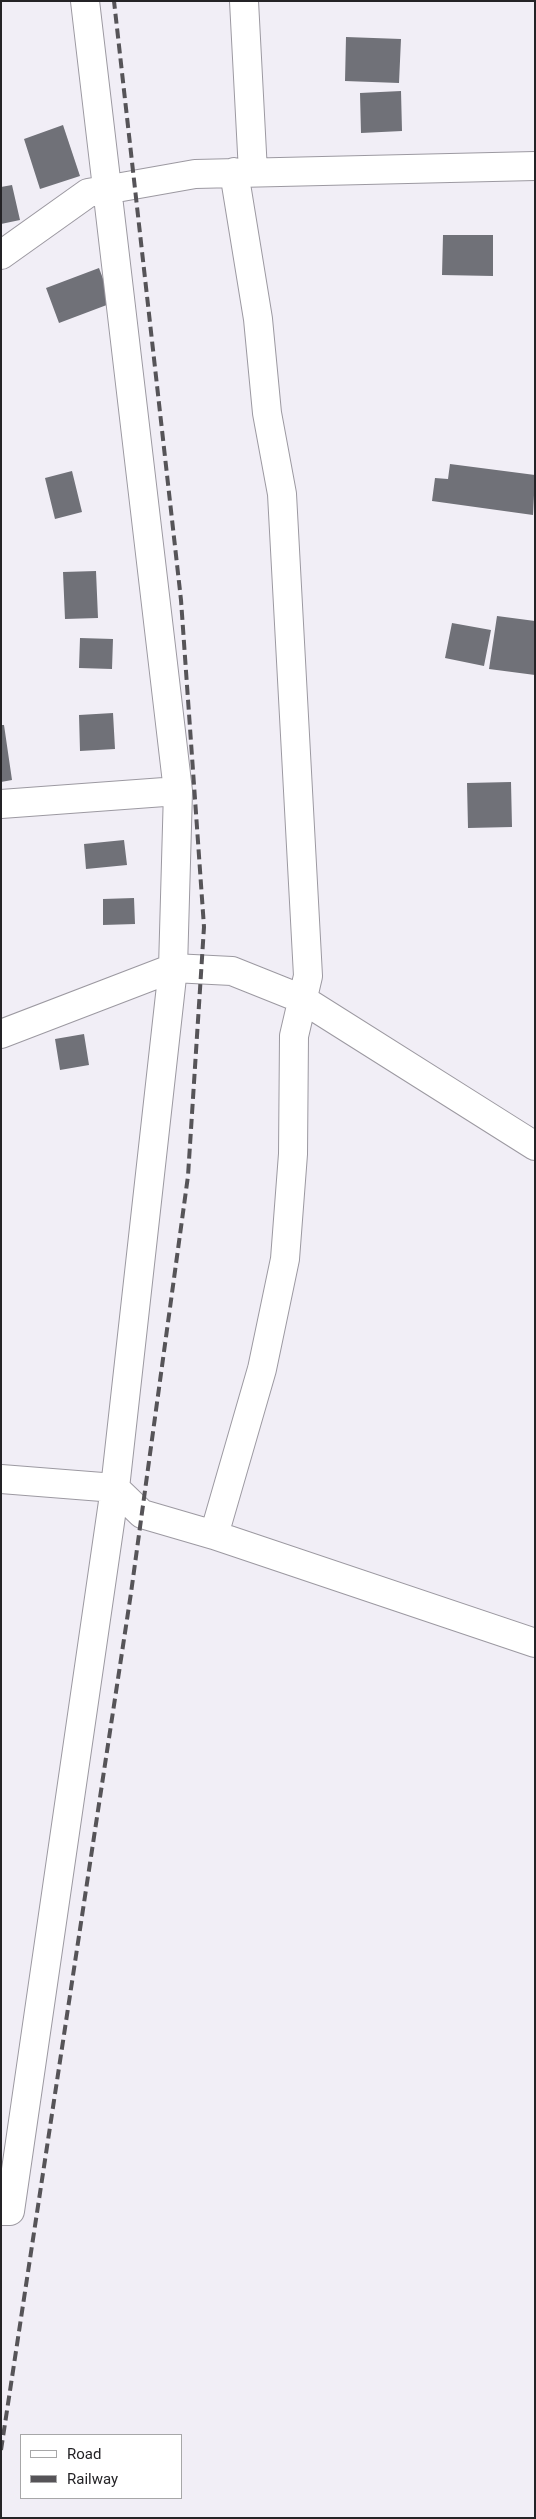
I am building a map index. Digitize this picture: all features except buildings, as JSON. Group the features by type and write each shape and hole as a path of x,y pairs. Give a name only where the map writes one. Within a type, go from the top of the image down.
{"street":[{"path":"1,2211 10,2211 115,1488 173,968 178,791 85,1"},
{"path":"214,1535 262,1369 285,1259 293,1154 294,1036 308,976 282,494 267,413 244,172 244,1"},
{"path":"1,255 88,193 195,174 535,166"},
{"path":"1,804 178,791"},
{"path":"1,1034 173,968 232,970 302,999 535,1146"},
{"path":"1,1479 115,1488 142,1514 214,1535 535,1643"}],"railway":[{"path":"1,2450 131,1593 188,1176 204,927 181,600 114,1"}]}
